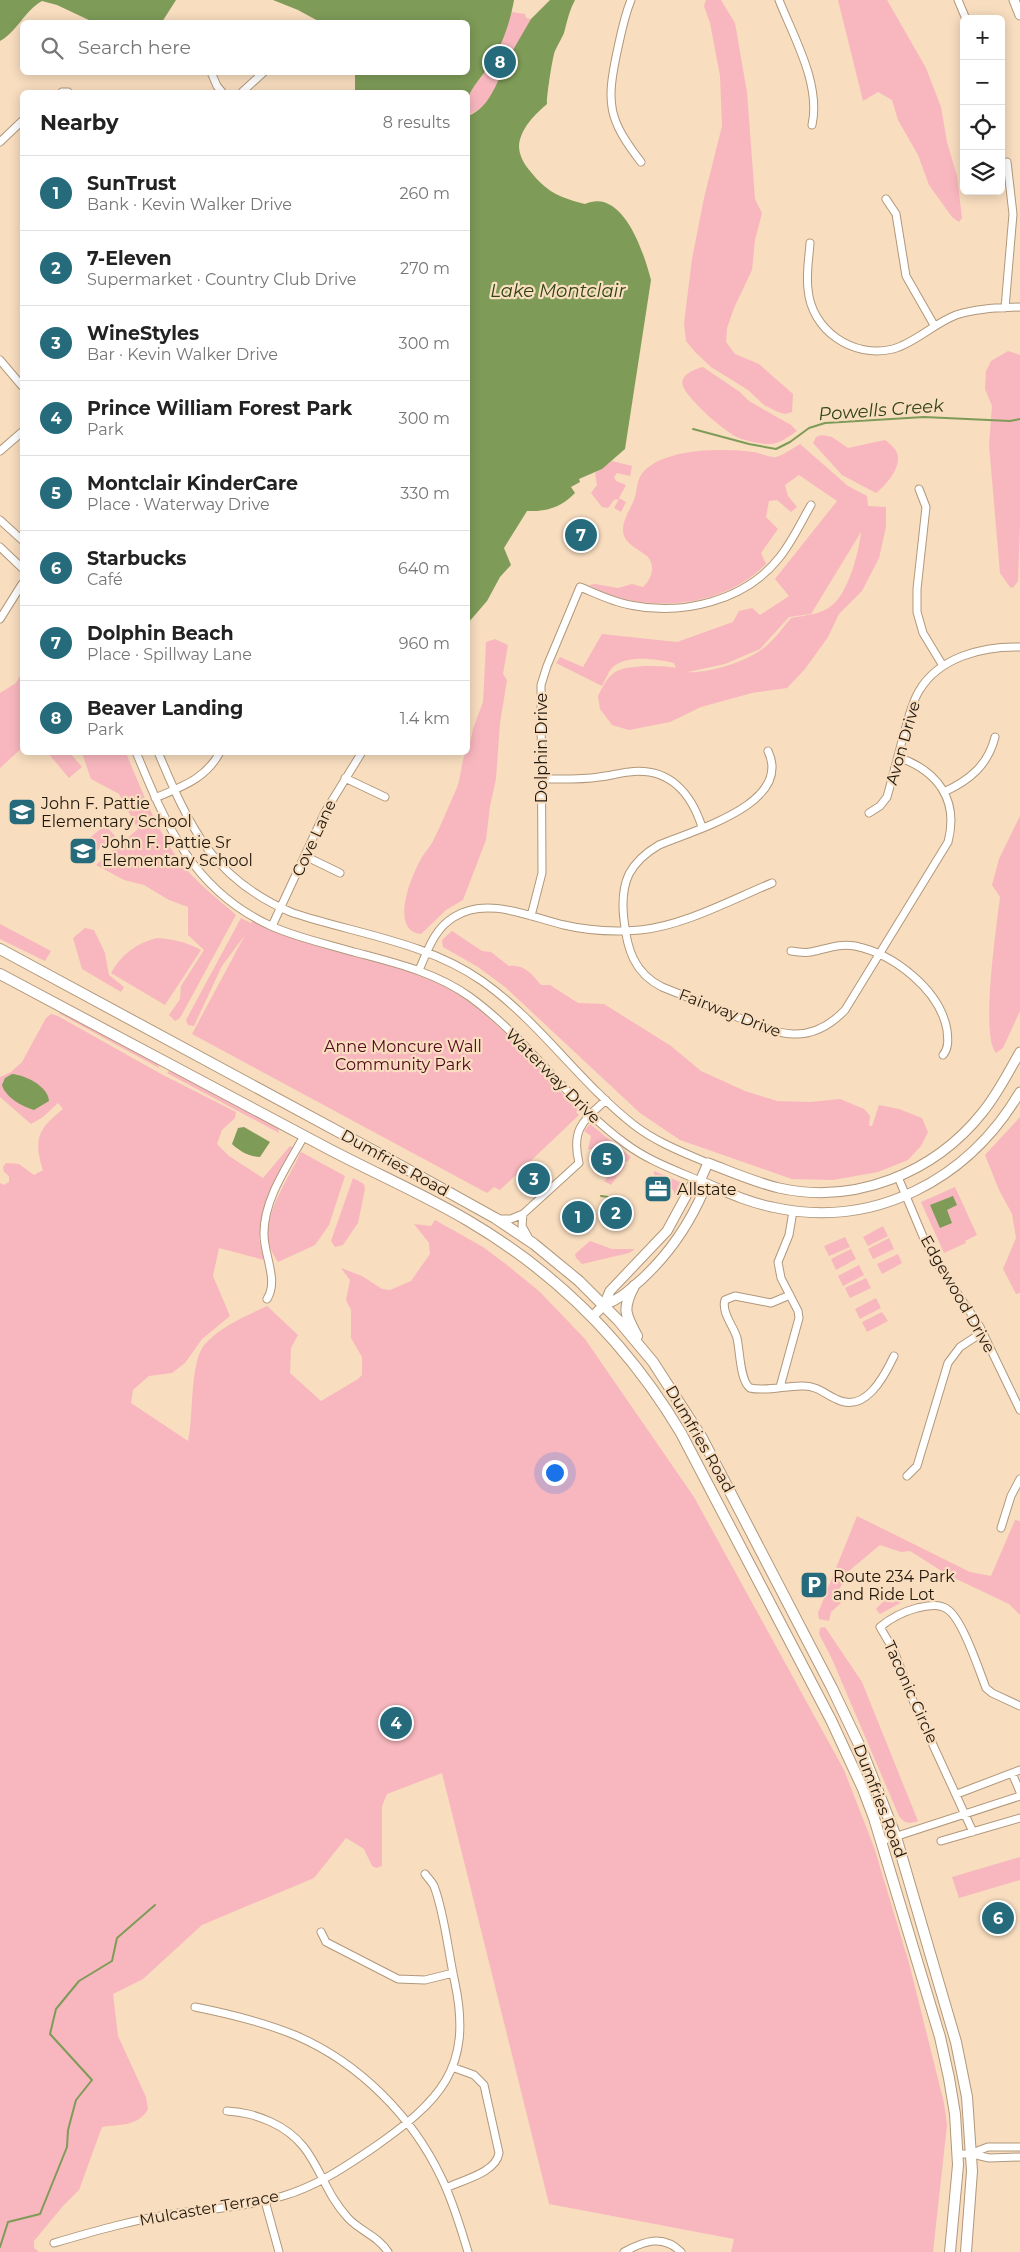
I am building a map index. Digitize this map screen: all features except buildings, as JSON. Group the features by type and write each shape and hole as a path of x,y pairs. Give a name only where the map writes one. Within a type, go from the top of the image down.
{"highway":[{"name":"Dumfries Road","path":"0,948 368,1147 495,1218 534,1244 579,1281 604,1305 644,1350 692,1419 766,1560 863,1753 896,1837 956,2042 967,2097 972,2154 971,2198 966,2252"},
{"name":"Dumfries Road","path":"0,974 304,1136 465,1219 493,1236 543,1271 593,1316 637,1367 667,1410 831,1720 863,1789 882,1841 944,2052 955,2114 957,2185 950,2252"},
{"path":"634,1286 626,1302 626,1314 644,1350"},
{"path":"751,1567 766,1560"}],"main road":[{"path":"1014,0 1020,15"},
{"name":"Waterway Drive","path":"708,1163 760,1183 814,1192 848,1191 898,1177 942,1152 971,1126 991,1100 1020,1052"},
{"name":"Waterway Drive","path":"700,1181 754,1202 793,1211 816,1213 852,1210 906,1196 949,1172 974,1152 999,1124 1020,1092"},
{"path":"593,1316 604,1305 610,1290 657,1243 678,1214 692,1185 700,1181 708,1163"},
{"path":"604,1305 619,1300 660,1262 680,1237 704,1190 700,1181"}],"street":[{"path":"631,0 624,18 611,82 611,104 620,134 641,162"},
{"path":"779,0 811,86 815,107 812,125"},
{"path":"958,0 964,15"},
{"path":"212,75 216,86 220,90"},
{"path":"244,90 261,75"},
{"path":"0,142 20,123"},
{"path":"1005,308 1013,214 1007,162"},
{"path":"886,199 896,214 906,276 934,325"},
{"path":"810,243 808,290 810,300 822,324 837,339 854,348 882,351 903,345 934,325 972,311 1020,307"},
{"path":"0,360 20,384"},
{"path":"0,451 20,434"},
{"path":"919,489 926,507 917,589 917,612 926,639 943,666"},
{"name":"Dolphin Drive","path":"532,916 542,873 541,685 580,587 616,602 644,608 684,607 721,598 748,584 772,566 786,548 810,505"},
{"path":"0,520 20,538"},
{"path":"0,547 20,566"},
{"path":"1,615 20,587"},
{"name":"Avon Drive","path":"869,813 880,806 887,797 914,700 925,682 943,666 977,651 1020,647"},
{"path":"944,792 960,785 975,773 988,756 994,737"},
{"name":"Fairway Drive","path":"768,751 773,769 766,788 749,805 736,813 660,845 635,864 626,882 624,892 625,930 627,945 634,961 650,980 680,994 782,1034 813,1032 838,1018 849,1005 948,842 952,823 951,811 944,792 931,775 910,761 898,757"},
{"name":"Waterway Drive","path":"137,755 155,798 179,845 201,873 236,905 272,926 318,942 419,970 449,984 483,1007 615,1136 644,1156 700,1181"},
{"name":"Waterway Drive","path":"159,755 193,830 221,866 248,889 281,908 320,922 427,952 461,967 492,988 512,1006 606,1100 645,1133 708,1163"},
{"path":"155,798 200,777 214,763 218,755"},
{"name":"Cove Lane","path":"272,926 325,812 360,755"},
{"path":"541,779 583,779 630,772 650,773 669,780 684,792 694,806 702,827"},
{"path":"345,778 385,797"},
{"path":"306,856 340,873"},
{"path":"419,970 431,941 443,926 455,916 476,909 500,909 584,928 625,930 652,928 669,924 772,883"},
{"path":"791,951 810,952 833,945 861,948 907,972 934,999 943,1016 948,1045 942,1055"},
{"path":"495,1218 511,1219 523,1214 579,1163 576,1147 577,1134 581,1124 606,1100"},
{"path":"267,1299 270,1293 271,1282 264,1236 266,1215 304,1136"},
{"name":"Edgewood Drive","path":"898,1177 937,1263 983,1332 1020,1410"},
{"path":"780,1388 799,1318 798,1311 781,1278 778,1262 789,1235 793,1211"},
{"path":"523,1214 522,1226 524,1232 534,1244"},
{"path":"790,1295 767,1304 731,1296 724,1304 738,1340 747,1386 753,1389 812,1387 839,1401 858,1401 876,1388 894,1356"},
{"path":"907,1476 917,1466 943,1374 948,1363 960,1347 983,1332"},
{"path":"1001,1528 1011,1496 1020,1479"},
{"name":"Taconic Circle","path":"973,1832 916,1708 894,1651 880,1627 897,1614 910,1610 931,1605 947,1609 960,1625 986,1688 1020,1706"},
{"path":"957,1794 1020,1770"},
{"path":"882,1841 966,1814 1020,1794 1012,1773"},
{"path":"941,1841 1020,1818"},
{"name":"Mulcaster Terrace","path":"54,2243 129,2222 265,2201 285,2196 342,2170 407,2124 438,2092 452,2067 461,2023 460,2006 433,1885 424,1874"},
{"path":"321,1932 326,1942 398,1979 425,1980 453,1973"},
{"path":"195,2007 252,2020 313,2044 364,2078 391,2103 432,2159 446,2188 468,2252"},
{"path":"446,2188 492,2166 496,2163 499,2153 484,2085 474,2075 452,2067"},
{"path":"227,2111 251,2113 292,2133 308,2150 323,2180 347,2217 380,2242 388,2252"},
{"path":"972,2154 988,2147 1020,2146"},
{"path":"957,2154 972,2154 989,2158 1020,2157"},
{"path":"265,2201 279,2252"},
{"path":"624,2252 638,2244 654,2240 670,2243 681,2252"}],"green space":[{"path":"706,0 721,0 735,23 747,92 755,199 762,213 755,240 752,270 734,308 727,328 726,342 735,354 759,364 793,394 792,412 785,414 764,405 748,390 711,367 686,341 684,323 692,259 704,198 722,126 720,76 710,23 704,6"},
{"path":"838,0 887,0 926,68 941,107 947,142 957,176 962,218 959,222 952,217 929,185 918,155 898,120 892,100 878,92 863,101"},
{"path":"511,12 525,14 526,18 531,19 506,75 496,85 490,99 470,115 471,91 486,71"},
{"path":"1008,351 1020,355 1020,523 1018,581 1013,588 1010,587 1000,573 989,445 992,406 985,389 986,371 991,361"},
{"path":"703,367 740,392 749,401 791,425 797,431 773,444 758,443 733,435 699,407 683,386 682,382 685,376"},
{"path":"822,435 832,437 848,448 885,440 893,447 898,456 896,468 889,480 876,493 842,475 813,443 816,437"},
{"path":"800,444 848,486 867,496 868,506 886,507 886,527 879,558 862,591 839,614 828,637 805,669 787,688 752,693 701,707 670,722 629,730 612,725 600,709 598,696 611,675 622,669 637,667 676,668 674,663 651,659 625,661 612,668 602,686 556,663 560,657 583,667 602,634 677,642 733,622 739,611 752,608 760,615 789,596 775,579 837,501 799,475 785,485 788,496 797,507 791,512 777,500 769,501 766,517 778,529 761,553 766,564 748,579 728,590 705,598 681,603 633,601 610,595 589,585 595,584 618,588 632,584 643,587 651,576 650,560 628,541 623,532 623,525 634,500 641,475 650,466 677,454 727,450 754,452 776,457","holes":["861,532 852,572 843,592 831,606 817,613 791,618 769,644 739,662 717,669 688,672 725,664 760,649 789,617 811,614"]},
{"path":"612,461 632,466 630,476 617,473 614,477 616,481 626,485 619,498 626,502 621,512 614,508 619,499 614,500 608,508 602,507 591,493 597,485 595,473"},
{"path":"495,639 508,645 503,674 507,680 500,723 496,779 490,806 486,840 463,900 446,910 421,934 411,931 406,923 404,913 405,902 412,877 422,857 431,845 458,786 464,755 470,755 473,729 483,702 486,642"},
{"path":"20,676 20,750 0,768 0,693 16,683"},
{"path":"50,755 72,755 82,767 69,778"},
{"path":"83,755 127,755 155,821 178,859 198,882 236,915 180,1018 175,1021 169,1015 180,999 181,986 204,950 188,935 188,907 169,900 144,885 124,880 96,865 138,829 119,794 91,779"},
{"path":"1020,816 1020,1011 1003,1048 996,1053 991,1042 989,1003 1000,897 992,885 999,859"},
{"path":"105,825 115,836 94,853 85,842"},
{"name":"Anne Moncure Wall Community Park","path":"241,918 318,945 408,969 452,990 472,1004 510,1037 578,1110 576,1112 579,1115 500,1190 494,1187 487,1193 192,1034 245,935 222,966 194,1026 188,1025 186,1020"},
{"path":"0,924 51,951 45,961 0,939"},
{"path":"85,928 94,930 105,953 109,975 124,987 121,992 82,969 73,938"},
{"path":"452,931 482,951 491,952 509,966 523,968 541,985 550,985 578,1003 604,1004 671,1046 701,1071 745,1091 777,1101 810,1102 840,1099 864,1109 870,1116 869,1126 872,1126 879,1105 899,1109 922,1118 928,1132 921,1146 908,1160 878,1172 833,1180 792,1179 680,1140 640,1113 505,987 478,967 443,947 442,940"},
{"path":"157,938 180,941 201,950 165,1005 111,973 124,955 142,943"},
{"path":"58,1013 62,1013 158,1064 159,1068"},
{"path":"51,1014 58,1016 161,1074 236,1112 235,1118 222,1130 217,1144 229,1156 263,1178 290,1146 294,1148 263,1210 259,1239 264,1260 219,1248 213,1276 230,1316 202,1339 185,1363 172,1373 149,1376 133,1390 131,1403 188,1441 196,1364 205,1344 218,1332 234,1322 267,1306 298,1335 291,1348 290,1373 321,1401 358,1379 362,1375 362,1357 351,1338 351,1310 346,1300 350,1280 341,1268 362,1276 382,1289 390,1290 411,1281 430,1254 429,1243 414,1224 431,1226 435,1220 483,1247 540,1292 585,1339 694,1497 844,1770 874,1847 909,1963 944,2103 947,2125 933,2252 731,2252 734,2239 549,2204 442,1773 387,1794 382,1806 382,1866 376,1868 372,1866 364,1849 346,1838 314,1878 202,1925 143,1979 113,1994 118,2036 146,2097 148,2109 144,2115 134,2122 102,2127 79,2190 34,2241 34,2248 39,2252 0,2252 0,1183 4,1185 9,1182 9,1176 4,1172 3,1167 6,1163 19,1164 34,1175 43,1170 38,1150 40,1135 48,1123 63,1109 58,1103 43,1117 31,1124 0,1097 0,1077 11,1072 22,1062 46,1018","holes":["16,1074 29,1079 30,1109 5,1092"]},
{"path":"170,1070 278,1128 279,1133 167,1073"},
{"path":"1020,1117 1020,1293 1016,1294 1003,1269 1016,1238 1012,1214 999,1190 985,1155"},
{"path":"590,1124 631,1157 627,1162 624,1160 626,1157 605,1142 599,1145 596,1150 588,1149 591,1136 584,1131"},
{"path":"301,1152 345,1176 329,1225 315,1245 278,1262 272,1252 267,1234 271,1213"},
{"path":"620,1162 625,1166 611,1185 604,1181"},
{"path":"654,1171 680,1182 683,1187 676,1198 673,1190 654,1175"},
{"path":"353,1178 364,1184 365,1189 358,1223 343,1245 335,1247 331,1241"},
{"path":"955,1187 977,1235 965,1241 966,1243 944,1253 921,1202"},
{"path":"883,1226 888,1236 868,1246 863,1237"},
{"path":"845,1237 850,1247 829,1256 824,1246"},
{"path":"889,1238 894,1249 873,1259 868,1249"},
{"path":"590,1241 612,1249 635,1249 629,1253 582,1264 575,1254"},
{"path":"851,1249 856,1259 836,1270 831,1259"},
{"path":"898,1254 902,1263 882,1274 877,1264"},
{"path":"859,1265 864,1275 843,1286 838,1276"},
{"path":"866,1278 871,1288 850,1298 845,1288"},
{"path":"876,1298 881,1308 860,1319 855,1309"},
{"path":"882,1312 888,1321 867,1332 862,1322"},
{"path":"857,1516 970,1572 991,1576 1015,1520 1020,1521 1020,1615 1009,1604 948,1575 910,1551 901,1552 880,1545 850,1570 836,1595 841,1603 831,1612 829,1621 819,1619 818,1613"},
{"path":"890,1594 902,1602 880,1614 876,1609"},
{"path":"825,1627 862,1682 918,1821 907,1823 899,1816 832,1659 819,1634 820,1628"},
{"path":"1020,1857 1020,1880 959,1898 952,1877"}],"water":[{"path":"0,0 176,0 163,20 89,20 57,5 42,1 30,10 11,32 0,41"},
{"path":"273,0 514,0 502,42 489,66 470,94 470,90 355,90 355,75 470,75 470,20 316,20"},
{"name":"Lake Montclair","path":"550,0 575,0 564,33 554,54 547,104 533,117 522,134 519,146 521,156 536,178 554,193 585,204 598,201 610,205 621,213 637,240 651,280 625,449 602,469 579,479 580,482 571,487 575,493 565,502 541,511 527,511 504,548 511,565 500,577 487,601 470,621 470,115 480,109 492,94 501,75 506,75 513,50 531,19"},
{"path":"12,1074 35,1082 45,1091 49,1101 34,1110 15,1101 7,1094 2,1085 5,1078"},
{"path":"244,1127 270,1142 260,1157 245,1153 232,1144 238,1128"},
{"path":"953,1196 957,1205 947,1210 952,1223 940,1228 930,1205"}],"waterway":[{"name":"Powells Creek","path":"693,429 776,449 790,442 809,428 825,423 924,417 1010,421 1020,419"},
{"path":"601,1196 615,1198"},
{"path":"0,2247 8,2222 40,2214 67,2147 68,2130 76,2100 92,2080 50,2034 56,2009 79,1981 112,1961 117,1938 155,1905"}],"place":[{"name":"Beaver Landing","path":"500,62"},
{"name":"Dolphin Beach","path":"581,535"},
{"name":"John F. Pattie Elementary School","path":"22,812"},
{"name":"John F. Pattie Sr Elementary School","path":"83,851"},
{"name":"Montclair KinderCare","path":"607,1159"},
{"name":"WineStyles","path":"534,1179"},
{"name":"Allstate","path":"658,1189"},
{"name":"7-Eleven","path":"616,1213"},
{"name":"SunTrust","path":"578,1217"},
{"name":"Route 234 Park and Ride Lot","path":"814,1585"},
{"name":"Prince William Forest Park","path":"396,1723"},
{"name":"Starbucks","path":"998,1918"}]}
